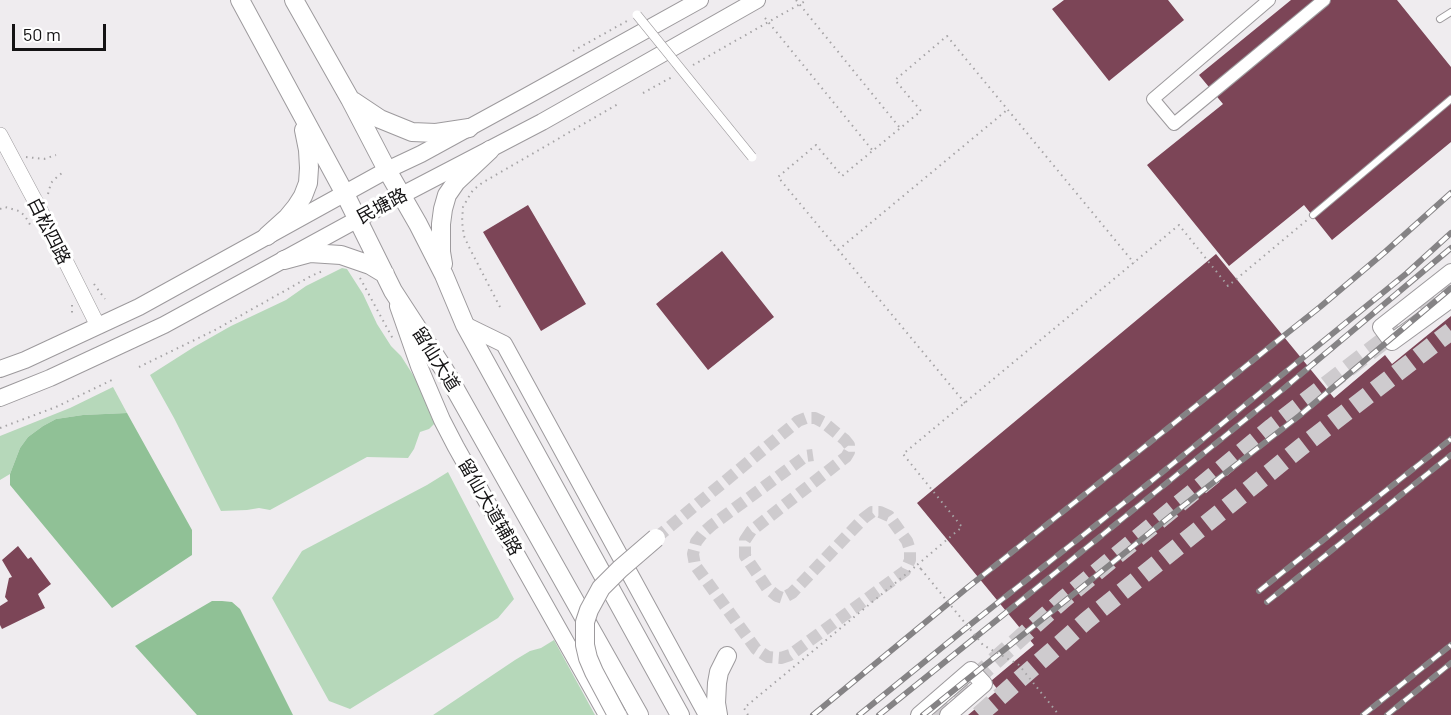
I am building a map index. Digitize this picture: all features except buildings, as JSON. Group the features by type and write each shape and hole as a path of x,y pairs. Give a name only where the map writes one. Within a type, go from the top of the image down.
{"main road":[{"name":"留仙大道","path":"240,0 345,194 389,282 445,371 639,715"},
{"path":"294,0 402,195 444,275 465,325 680,715"},
{"name":"民塘路","path":"0,369 25,360 139,307 700,0"},
{"name":"民塘路","path":"0,398 50,378 164,325 402,195 542,122 758,0"},
{"path":"527,96 542,122"},
{"path":"350,99 380,119 412,132 436,133 469,128"},
{"path":"267,236 296,207 308,183 308,150 295,103"},
{"path":"444,275 441,224 447,195 456,182 490,150"},
{"path":"284,260 310,253 341,255 370,265 389,282"},
{"path":"1451,272 1381,327 1392,342 1451,299"},
{"name":"留仙大道辅路","path":"389,282 419,366 442,420 607,715"},
{"path":"465,325 504,344 707,715"},
{"path":"617,715 588,657 585,645 585,622 601,588 656,538"},
{"path":"718,715 717,683 719,672 727,656"},
{"path":"919,715 971,670 984,684 948,715"}],"street":[{"path":"1269,0 1153,99 1174,124 1323,0"},
{"path":"637,15 752,157"},
{"name":"白松四路","path":"0,135 98,326"}],"lane":[{"path":"1440,19 1451,12"},
{"path":"1313,215 1451,99"}],"path":[{"path":"796,0 900,128"},
{"path":"685,69 807,0"},
{"path":"573,51 637,15"},
{"path":"765,18 873,150"},
{"path":"965,404 778,177 811,149 816,145 842,176 921,111 895,80 947,36 1134,263"},
{"path":"643,93 675,75"},
{"path":"500,306 466,241 462,222 463,207 473,190 482,183 618,104"},
{"path":"838,250 1008,110"},
{"path":"21,154 28,158 38,159 56,155"},
{"path":"48,199 51,183 64,171"},
{"path":"0,209 13,208 19,211 25,216 37,236"},
{"path":"748,715 744,708 962,527 903,454 1179,225 1228,286 1313,215"},
{"path":"139,367 215,330 326,269"},
{"path":"91,280 105,299"},
{"path":"70,297 72,314"},
{"path":"0,428 56,407 114,379"},
{"path":"917,565 983,645 1019,665 1059,715"}],"green space":[{"path":"342,268 347,269 363,294 377,324 422,389 435,423 429,429 420,432 408,458 367,457 270,510 259,508 221,511 150,375 231,326 286,300 306,286"},
{"path":"113,387 127,413 56,419 28,437 20,448 10,474 0,480 0,436 70,408"},
{"path":"127,413 192,530 192,555 112,608 10,485 10,474 20,448 28,437 56,419"},
{"path":"448,472 514,599 498,618 350,709 329,701 272,598 302,551"},
{"path":"212,601 232,602 240,609 293,715 197,715 135,646"},
{"path":"554,640 595,715 433,715 515,660"}],"tunnel":[{"path":"1422,311 1451,288"},
{"path":"934,715 1064,599 1272,427 1400,328"},
{"path":"979,715 1086,621 1300,448 1451,331"},
{"path":"656,538 798,421 815,418 845,440 849,445 846,457 751,531 745,540 745,556 767,588 783,598 792,593 864,518 872,512 880,512 889,516 907,541 910,560 905,571 790,655 781,658 768,657 756,649 695,565 693,554 696,542 712,525 806,456 813,455"}],"railway":[{"path":"813,715 967,588 1320,307 1451,193"},
{"path":"859,715 1159,475 1407,273 1451,233"},
{"path":"879,715 1282,390 1451,248"},
{"path":"923,715 1299,416 1451,288"},
{"path":"1259,591 1451,439"},
{"path":"1267,602 1451,455"},
{"path":"1363,715 1451,645"},
{"path":"1387,715 1451,663"}]}
